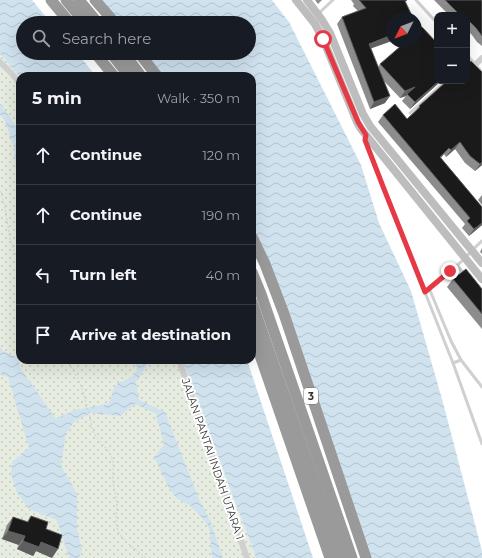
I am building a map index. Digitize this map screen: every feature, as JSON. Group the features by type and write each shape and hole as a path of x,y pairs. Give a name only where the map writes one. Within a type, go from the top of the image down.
{"highway":[{"path":"51,0 64,16"},
{"path":"66,0 79,16"},
{"path":"79,0 92,16"},
{"path":"95,0 109,16"},
{"path":"101,60 111,72"},
{"path":"116,60 126,72"},
{"path":"129,60 138,72"},
{"path":"144,60 154,72"},
{"name":"3","path":"256,245 284,314 366,558"},
{"name":"3","path":"256,282 352,558"},
{"name":"3","path":"256,314 341,558"},
{"path":"256,344 330,558"}],"street":[{"path":"296,0 330,33 363,114 370,126 482,263"},
{"path":"307,0 358,122 366,135 482,279"},
{"path":"476,64 482,58"},
{"path":"0,62 16,79"},
{"name":"JALAN PANTAI INDAH UTARA 1","path":"180,364 247,558"}],"lane":[{"path":"314,16 333,0"},
{"path":"416,0 434,19"},
{"path":"470,58 482,72"},
{"path":"410,113 443,84"},
{"path":"366,135 365,140 453,363 482,444"},
{"path":"425,292 465,258 471,250 482,241"},
{"path":"457,265 467,277"},
{"path":"429,288 451,341 461,360 482,387"},
{"path":"453,363 461,360"}],"path":[{"path":"0,191 5,208 10,239 16,255"},
{"path":"69,364 80,383 93,430 97,438 108,449 112,458 117,506 117,527 124,539 141,552 146,558"}],"shaded area":[{"path":"0,54 16,72 16,364 183,364 256,558 0,558"}],"water":[{"path":"0,0 32,0 45,16 16,16 16,60 83,60 93,72 16,72 0,54"},
{"path":"98,0 272,0 289,22 361,165 379,223 411,291 442,399 482,551 482,558 368,558 256,243 256,72 158,72 148,60 256,60 256,16 112,16"},
{"path":"0,103 16,127 16,169 14,148 5,121 0,115"},
{"path":"0,347 3,351 16,357 16,364 20,364 21,369 56,419 75,410 108,404 113,390 118,383 130,378 137,371 136,364 148,364 136,382 139,400 165,412 199,499 210,520 223,558 213,558 209,527 200,515 189,505 176,498 168,486 154,457 164,445 156,414 135,404 120,416 91,413 74,422 66,433 61,465 77,494 77,530 82,549 79,558 69,558 57,520 29,509 16,491 11,474 12,462 29,448 8,377 1,375"},
{"path":"183,364 248,364 313,558 256,558"}],"building":[{"path":"359,0 407,0 405,1 410,12 386,12 386,37 369,44 390,96 374,102 342,17 366,8"},
{"path":"445,0 482,0 482,36 470,22 470,12 457,12"},
{"path":"422,27 434,40 434,84 436,84 415,102 407,94 415,87 405,91 380,64 399,48 422,48"},
{"path":"471,61 482,72 482,162 480,164 470,156 460,142 451,150 449,148 440,157 482,207 482,223 474,229 467,221 470,218 383,115 395,104 407,119 444,84 470,84"},
{"path":"466,269 482,289 482,314 453,279"},
{"path":"31,516 48,522 46,529 62,535 58,549 41,542 39,547 23,541 25,536 8,531 13,517 28,522"}],"route":[{"path":"323,39 358,122 366,135 365,140 425,292 450,271"}]}
